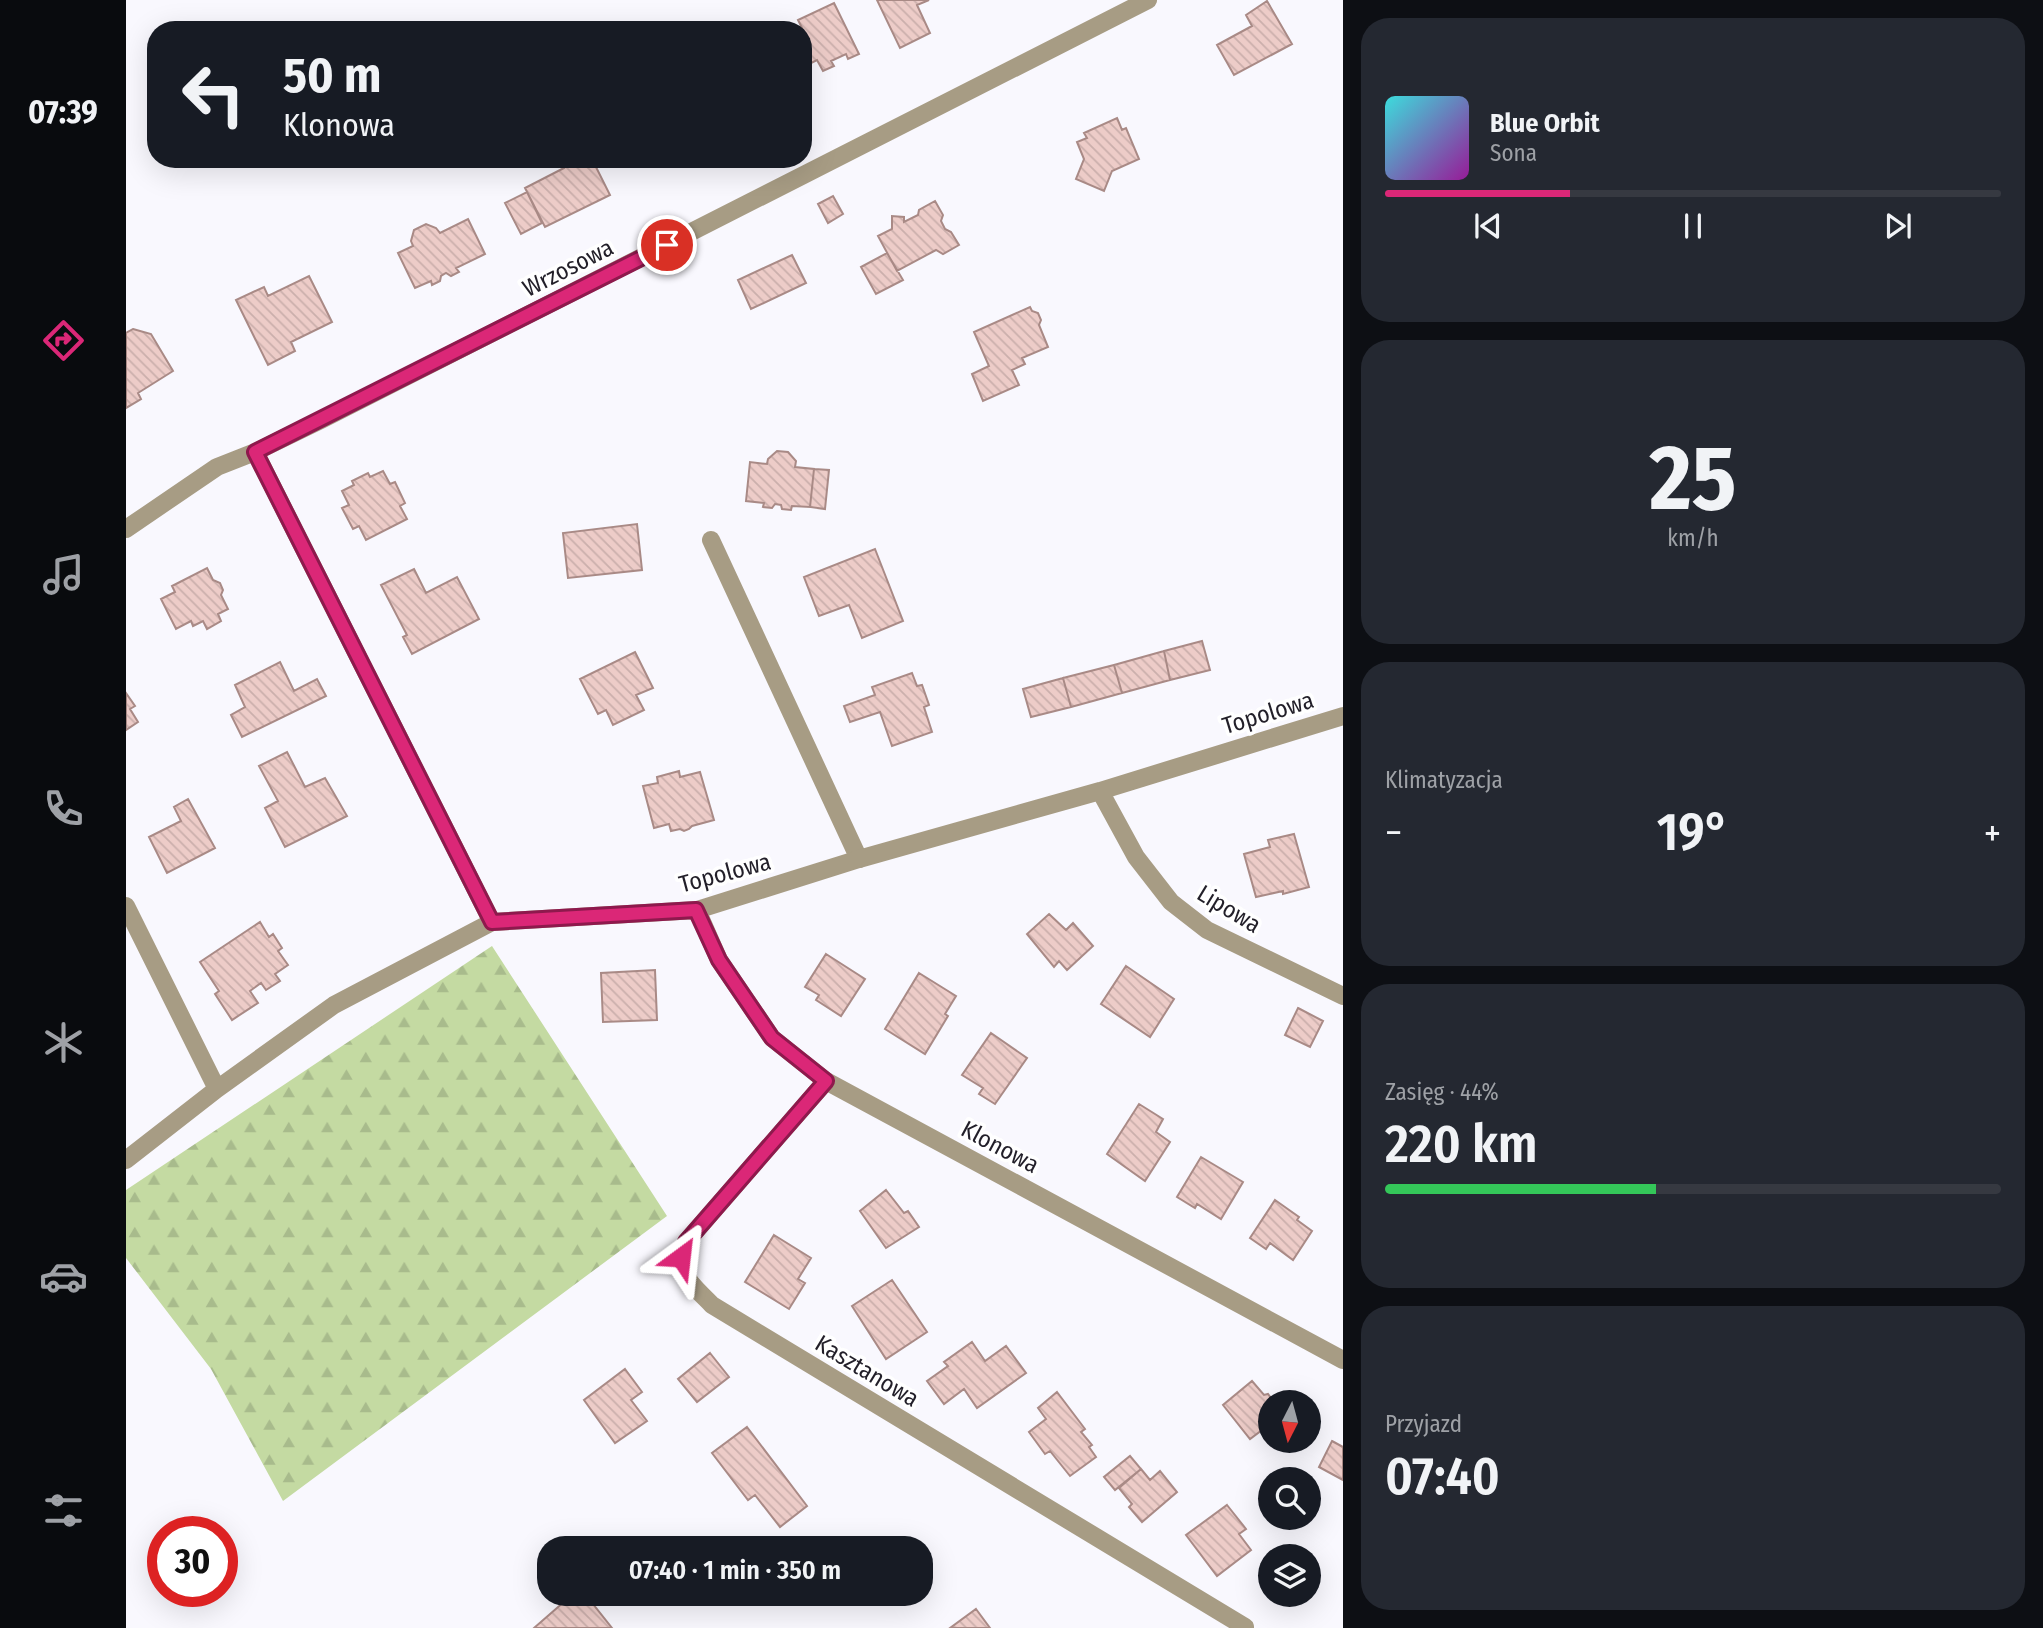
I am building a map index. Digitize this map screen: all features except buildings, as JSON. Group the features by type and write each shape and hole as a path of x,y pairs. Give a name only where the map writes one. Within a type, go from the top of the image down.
{"street":[{"name":"Wrzosowa","path":"126,529 217,467 255,452 1148,0"},
{"path":"255,452 492,922"},
{"path":"711,540 859,859"},
{"name":"Topolowa","path":"126,1160 217,1089 334,1005 492,922 696,910 1343,716"},
{"name":"Lipowa","path":"1100,791 1136,857 1171,902 1207,930 1343,996"},
{"path":"126,906 217,1089"},
{"name":"Klonowa","path":"696,910 719,960 772,1038 826,1081 1343,1360"},
{"name":"Kasztanowa","path":"826,1081 686,1242 681,1257 685,1278 712,1305 1245,1628"}],"green space":[{"path":"492,946 667,1216 283,1501 211,1369 126,1258 126,1190"}],"route":[{"path":"667,245 255,452 492,922 696,910 719,960 772,1038 826,1081 686,1242 681,1257"}]}
